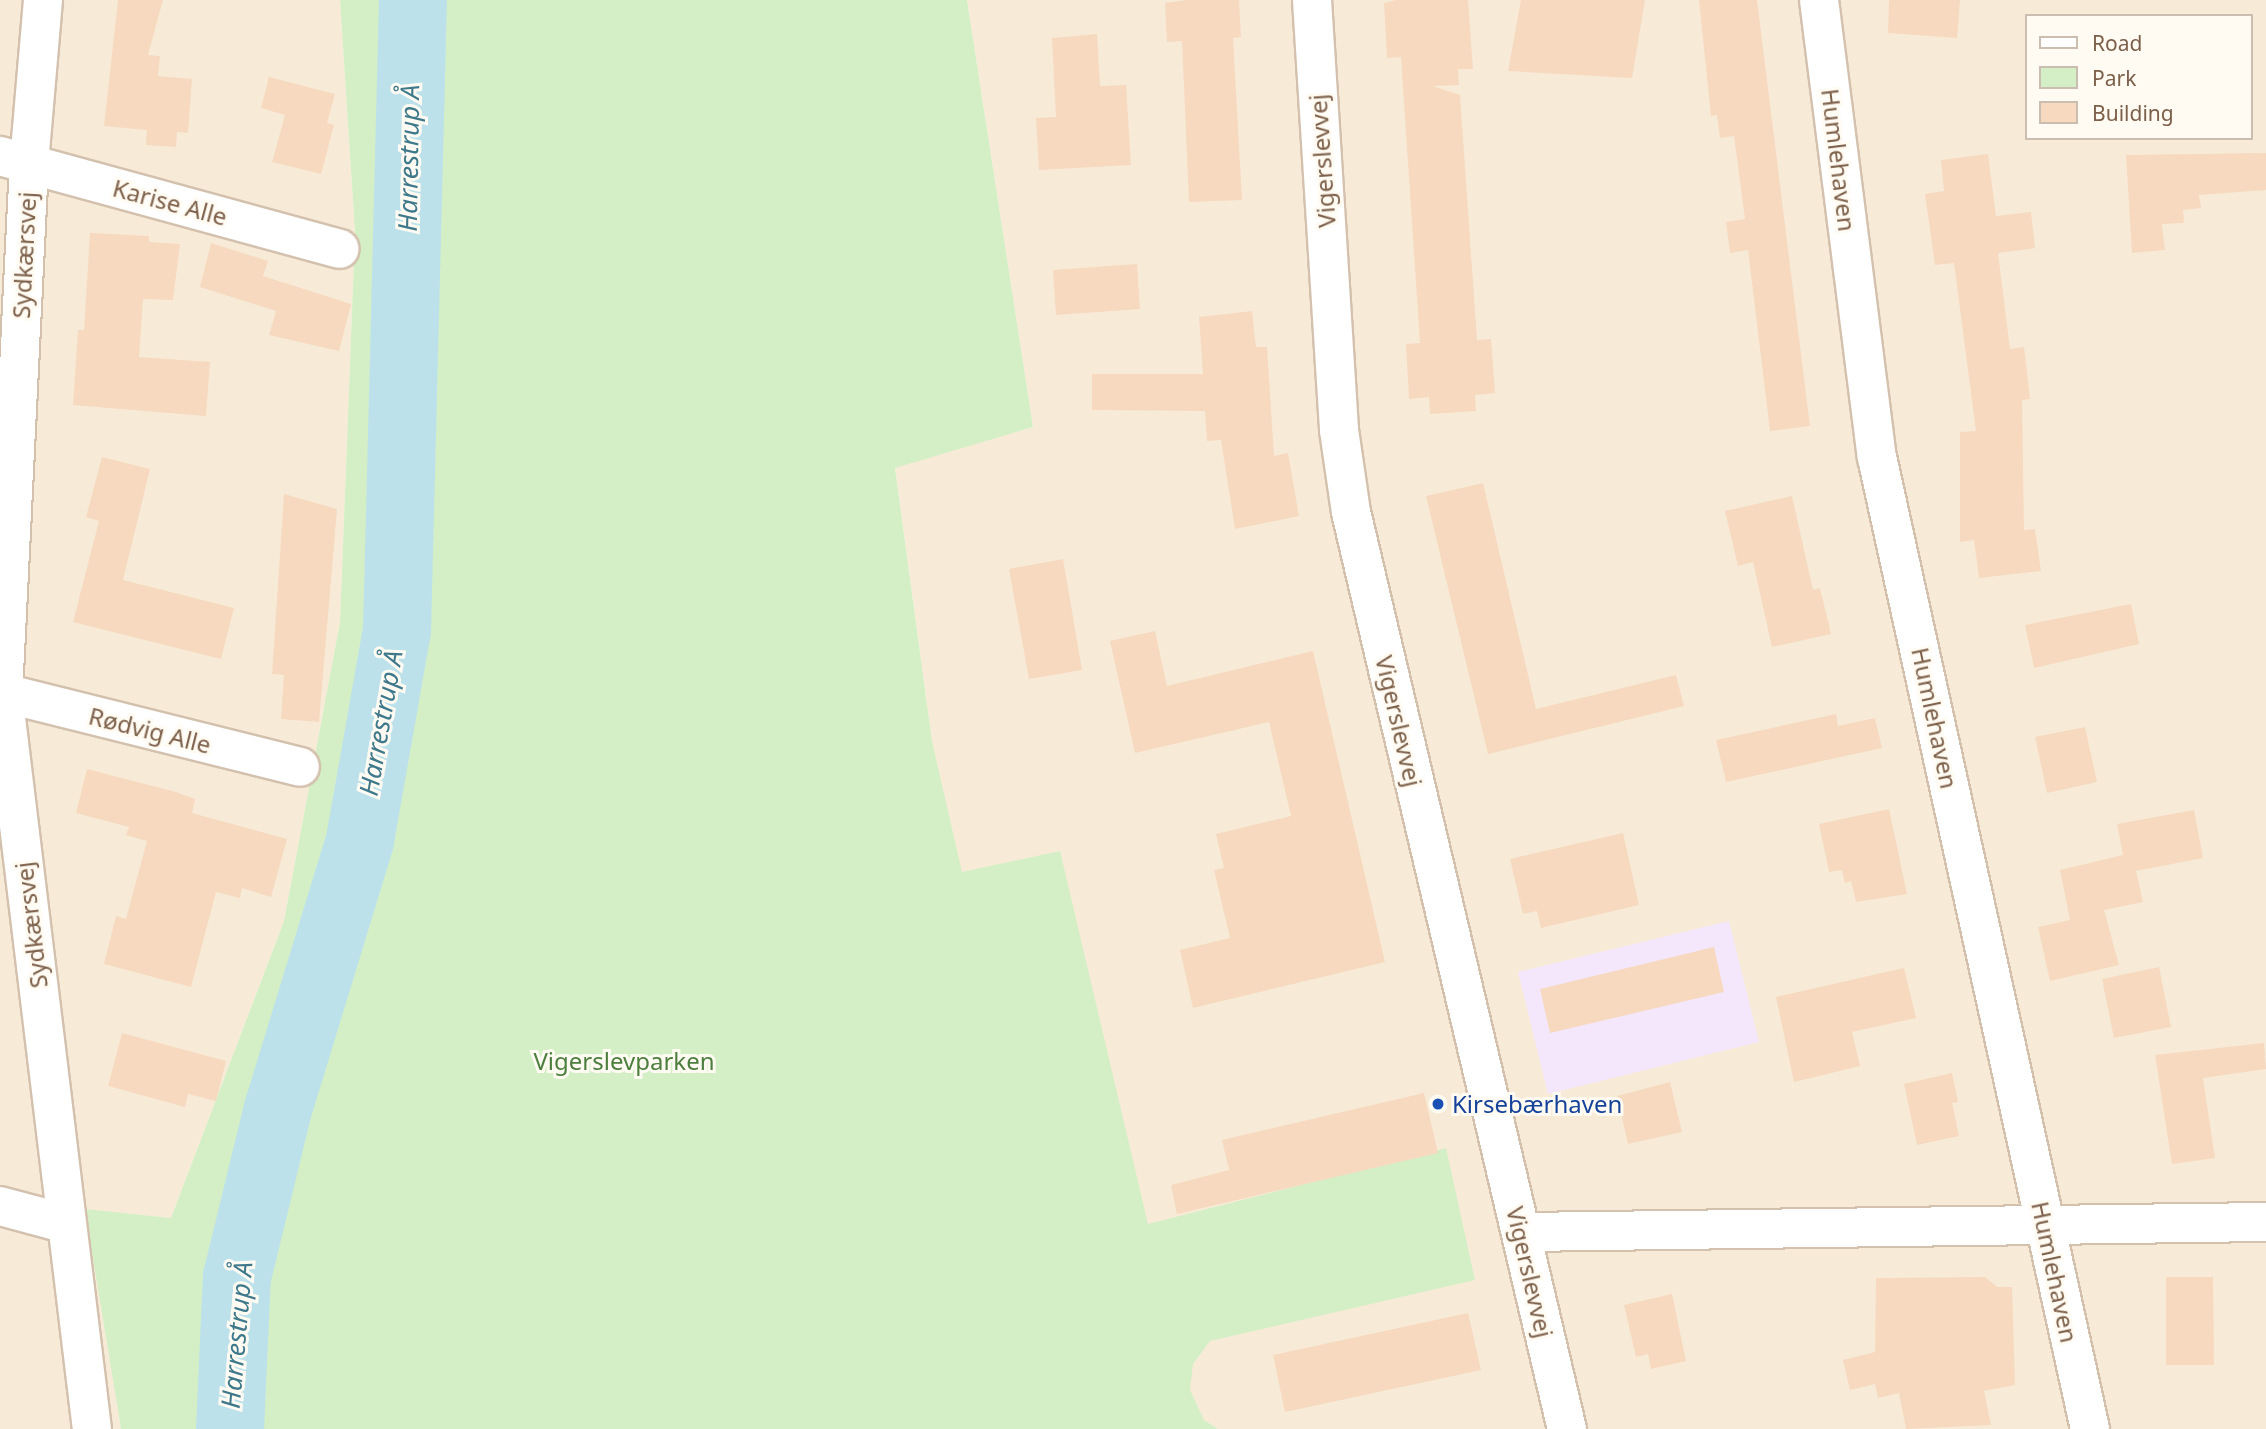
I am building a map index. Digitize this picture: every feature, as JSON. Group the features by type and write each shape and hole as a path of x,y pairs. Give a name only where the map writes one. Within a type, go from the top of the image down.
{"street":[{"name":"Sydkærsvej","path":"43,0 15,160 1,692 92,1429"},
{"name":"Vigerslevvej","path":"1312,0 1339,429 1351,512 1523,1232 1567,1429"},
{"name":"Humlehaven","path":"1819,0 1877,457 2090,1429"},
{"name":"Karise Alle","path":"15,160 339,249"},
{"name":"Rødvig Alle","path":"1,692 300,768"},
{"path":"0,1206 67,1224"},
{"path":"1523,1232 2266,1222"}],"shaded area":[{"path":"0,0 340,0 355,233 340,622 284,921 171,1218 86,1210 121,1429 0,1429"},
{"path":"967,0 2266,0 2266,1429 1069,1429 932,741 895,467 1033,427"},
{"path":"1729,921 1759,1042 1548,1094 1518,972"}],"green space":[{"name":"Vigerslevparken","path":"340,0 967,0 1033,427 895,468 932,741 962,872 1060,851 1148,1224 1446,1148 1475,1280 1210,1341 1193,1364 1190,1390 1204,1420 1218,1429 121,1429 85,1209 171,1218 284,921 340,622 355,233"}],"building":[{"path":"118,0 163,0 148,55 160,56 158,76 192,79 188,133 177,132 176,147 146,145 147,130 104,126"},
{"path":"1187,0 1239,0 1241,37 1233,38 1242,200 1189,202 1182,41 1167,42 1165,3"},
{"path":"1396,0 1468,0 1473,69 1458,69 1459,85 1433,86 1460,95 1477,340 1491,339 1495,393 1475,395 1476,411 1430,414 1429,397 1409,399 1406,344 1420,343 1401,57 1387,58 1384,3"},
{"path":"1521,0 1645,0 1632,78 1508,71"},
{"path":"1699,0 1757,0 1810,426 1770,431 1748,250 1730,253 1726,222 1745,219 1734,136 1720,138 1717,115 1711,116"},
{"path":"1889,0 1960,0 1957,38 1888,33"},
{"path":"1097,34 1100,86 1126,85 1131,165 1039,170 1036,118 1056,117 1052,38"},
{"path":"269,77 335,94 327,123 334,125 321,174 272,162 285,115 261,108"},
{"path":"2266,153 2266,190 2199,195 2201,208 2183,210 2184,223 2162,224 2165,250 2132,253 2126,155"},
{"path":"1988,154 1996,216 2031,212 2035,248 1998,253 2010,349 2024,347 2030,399 2022,400 2024,530 2035,529 2041,571 1979,578 1974,540 1960,542 1960,432 1976,431 1954,263 1935,265 1925,194 1944,191 1941,160"},
{"path":"90,233 149,236 149,242 180,244 173,300 143,299 139,357 210,362 206,416 73,405 78,330 84,330"},
{"path":"211,243 268,261 263,276 351,304 339,351 269,335 276,311 200,287"},
{"path":"1137,264 1140,309 1056,315 1053,270"},
{"path":"1252,311 1256,347 1267,347 1274,456 1288,453 1299,516 1235,529 1221,440 1207,441 1205,411 1092,410 1092,374 1203,374 1199,317"},
{"path":"102,457 150,469 123,580 234,608 221,659 73,622 99,521 86,517"},
{"path":"1483,483 1536,709 1676,675 1684,706 1488,754 1426,496"},
{"path":"284,494 337,509 319,722 281,719 284,675 272,674"},
{"path":"1792,496 1813,590 1820,588 1831,634 1772,647 1753,562 1738,566 1725,511"},
{"path":"1063,559 1082,670 1029,679 1009,569"},
{"path":"2131,604 2139,644 2034,668 2025,625"},
{"path":"1155,631 1167,686 1313,651 1385,962 1193,1008 1180,950 1230,938 1214,870 1224,868 1216,834 1291,816 1269,722 1135,753 1110,641"},
{"path":"1836,714 1838,726 1875,718 1882,748 1726,782 1716,740"},
{"path":"2085,727 2097,782 2047,793 2035,737"},
{"path":"87,769 176,792 195,799 192,813 287,839 271,897 242,888 240,898 216,892 191,987 104,964 116,916 126,919 147,841 126,835 129,827 76,813"},
{"path":"1889,809 1907,894 1856,902 1851,881 1845,883 1842,870 1829,872 1819,824"},
{"path":"2194,810 2203,858 2136,871 2143,902 2104,910 2119,965 2050,981 2038,927 2070,920 2060,870 2123,855 2117,824"},
{"path":"1623,833 1639,905 1541,928 1537,911 1523,914 1510,859"},
{"path":"1714,947 1724,992 1550,1033 1540,989"},
{"path":"2159,967 2171,1027 2114,1038 2102,979"},
{"path":"1904,968 1916,1018 1852,1032 1860,1066 1794,1082 1776,997"},
{"path":"122,1033 226,1061 216,1101 188,1094 185,1107 108,1086"},
{"path":"2264,1043 2266,1069 2203,1078 2215,1158 2172,1164 2155,1055"},
{"path":"1952,1073 1958,1102 1952,1103 1959,1136 1917,1145 1904,1084"},
{"path":"1670,1082 1682,1132 1628,1144 1617,1096"},
{"path":"1424,1093 1438,1153 1177,1214 1171,1185 1229,1170 1222,1140"},
{"path":"1985,1277 1997,1287 2012,1287 2015,1385 1984,1391 1991,1425 1906,1429 1899,1393 1878,1398 1875,1384 1850,1390 1843,1360 1875,1352 1876,1278"},
{"path":"2166,1277 2213,1277 2214,1365 2166,1365"},
{"path":"1672,1294 1686,1361 1651,1369 1648,1354 1636,1357 1624,1305"},
{"path":"1468,1313 1481,1370 1285,1412 1273,1355"}],"waterway":[{"name":"Harrestrup Å","path":"230,1429 237,1277 278,1109 360,840 397,631 413,0"}],"place":[{"name":"Kirsebærhaven","path":"1438,1104"}]}
